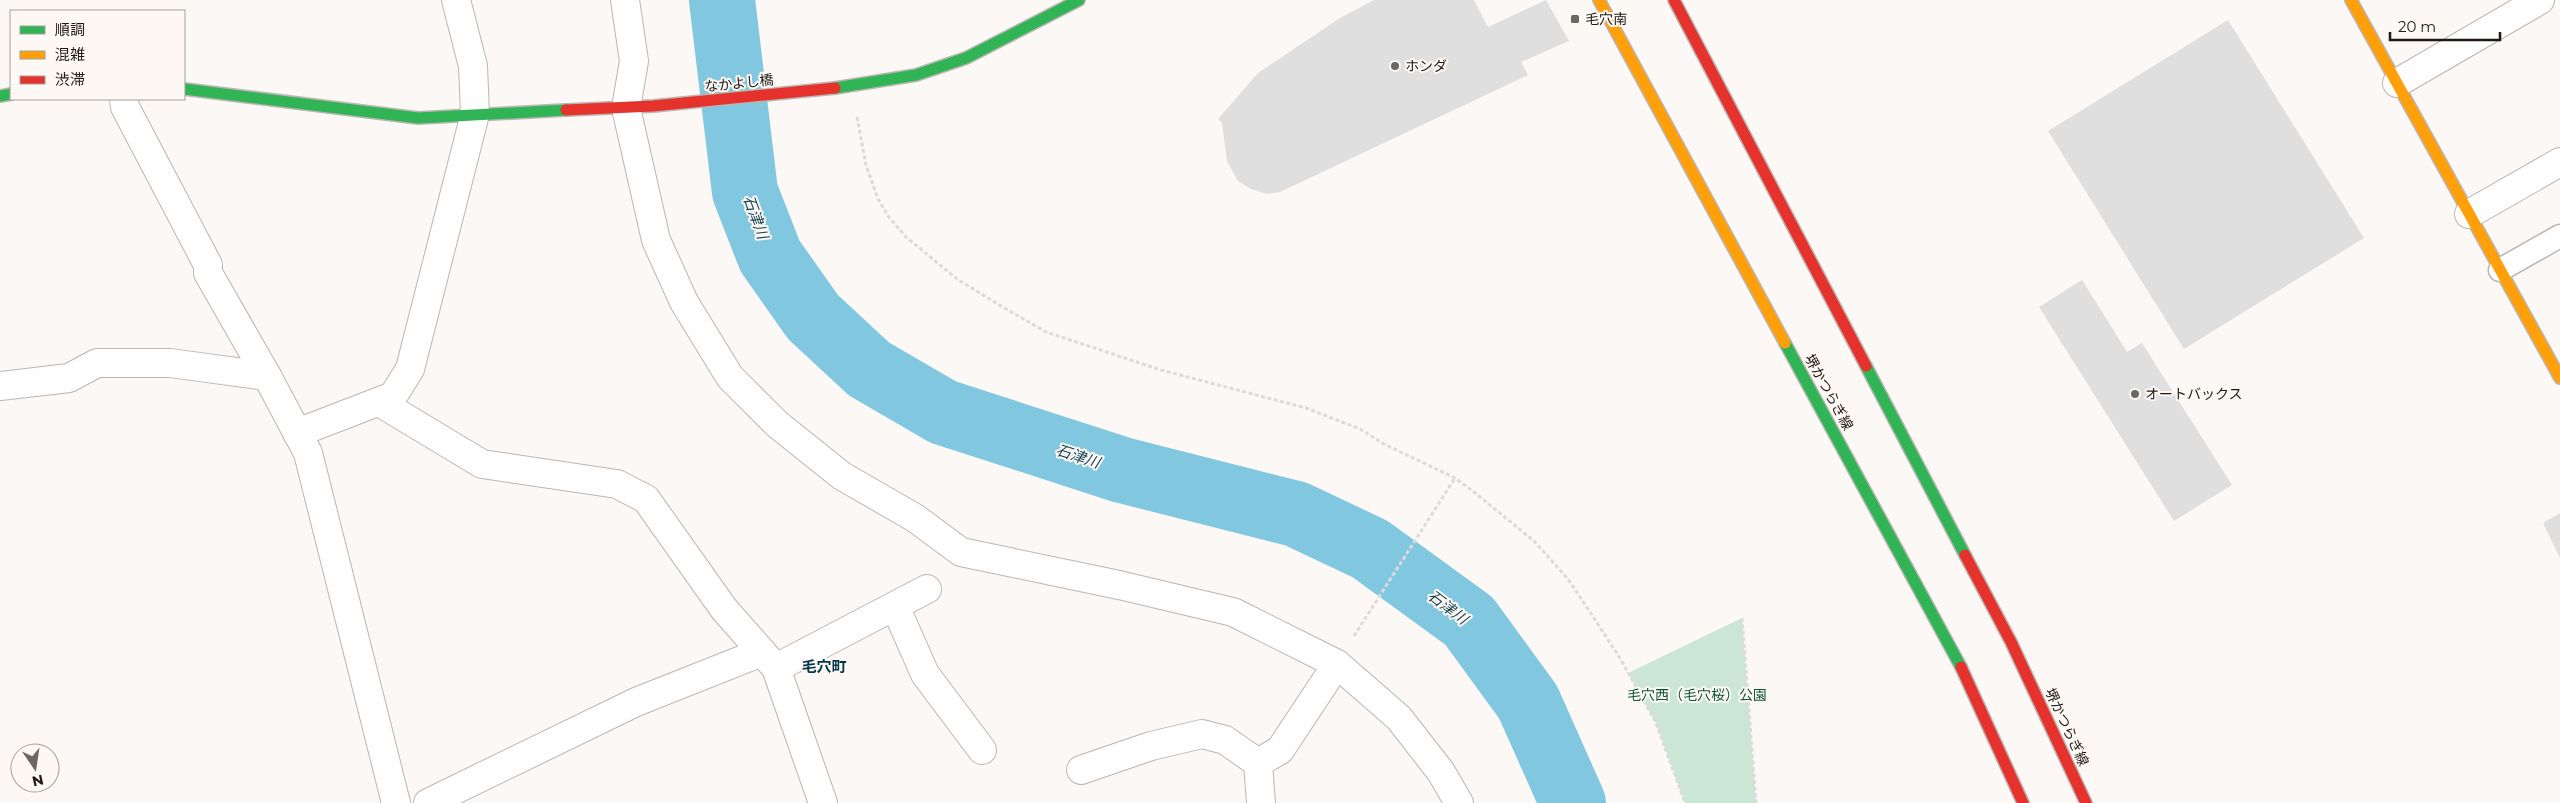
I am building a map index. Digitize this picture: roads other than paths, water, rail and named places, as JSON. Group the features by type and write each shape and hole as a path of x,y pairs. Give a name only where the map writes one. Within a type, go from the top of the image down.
{"main road":[{"name":"なかよし橋","path":"185,89 418,118 639,107 829,89 916,75 966,58 1079,0"},
{"name":"堺かつらぎ線","path":"1599,0 1961,667 2023,803"},
{"name":"堺かつらぎ線","path":"1674,0 2011,642 2086,803"},
{"path":"2352,0 2560,378"}],"street":[{"path":"297,433 393,396 410,369 475,114 474,66 456,0"},
{"path":"625,0 639,107 642,186 656,240 684,302 730,377 777,424 842,476 915,518 961,552 1119,585 1233,612 1337,664 1400,718 1441,772 1458,803"},
{"path":"2397,83 2540,0"},
{"path":"124,100 125,107 208,265 208,273 267,376 308,453 396,803"},
{"path":"2469,214 2560,162"},
{"path":"0,386 69,378 97,363 170,363 267,376"},
{"path":"379,402 482,464 617,484 646,499 724,608 769,660 823,803"},
{"path":"428,803 636,702 769,660 895,606 927,589"},
{"path":"895,606 925,674 982,750"},
{"path":"1258,763 1280,750 1337,664"},
{"path":"1081,770 1151,746 1202,734 1225,740 1258,763"},
{"path":"1258,763 1261,803"}],"lane":[{"path":"2500,270 2560,236"}],"waterway":[{"name":"石津川","path":"722,0 745,192 770,256 813,317 869,369 943,412 1122,470 1296,514 1370,549 1469,621 1528,702 1573,803"}],"place":[{"name":"毛穴南","path":"1575,19"},
{"name":"ホンダ","path":"1395,66"},
{"name":"オートバックス","path":"2135,394"}],"district":[{"name":"毛穴町","path":"824,666"}],"park label":[{"name":"毛穴西（毛穴桜）公園","path":"1697,695"}]}
